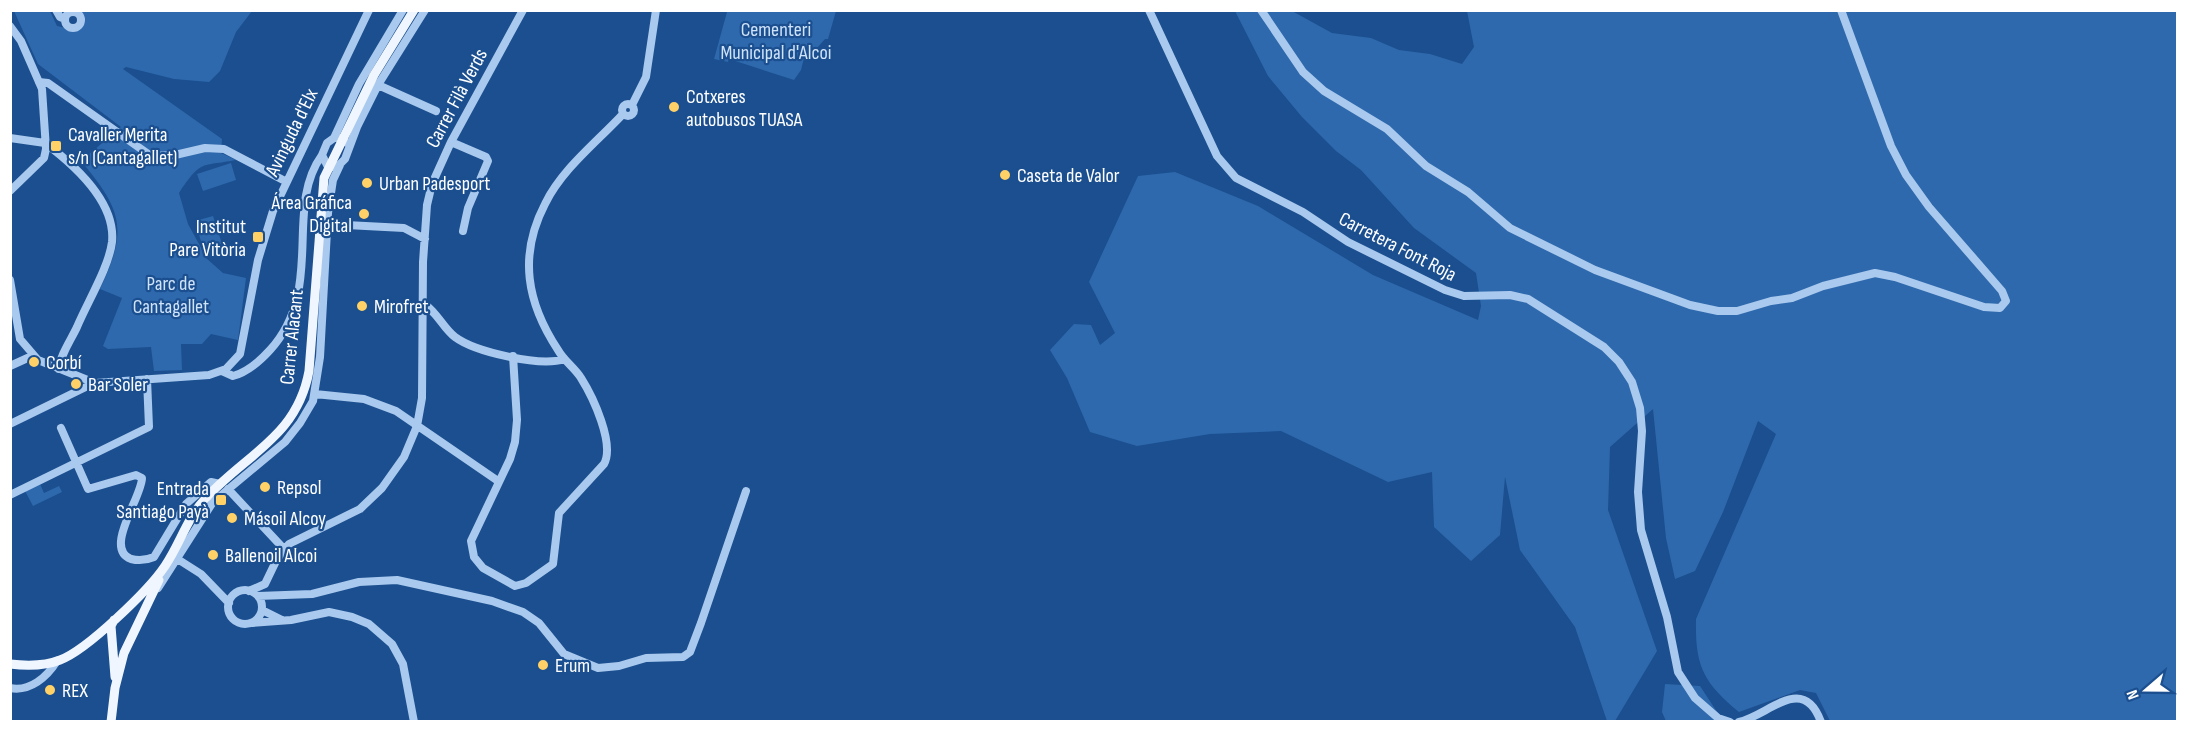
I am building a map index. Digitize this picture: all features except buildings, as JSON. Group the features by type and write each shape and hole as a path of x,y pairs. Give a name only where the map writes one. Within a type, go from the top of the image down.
{"main road":[{"name":"Carrer Alacant","path":"10,664 37,665 57,661 82,647 113,624 165,566 196,510 278,434 296,410 304,392 311,354 324,178 374,75 414,10"},
{"path":"115,688 132,633 165,566"},
{"path":"134,602 141,603 142,614"},
{"path":"113,624 119,638 132,633"},
{"path":"111,722 115,688 113,624"}],"street":[{"path":"56,10 75,31 83,28 86,23 81,10"},
{"name":"Avinguda d'Elx","path":"222,371 240,354 261,249 285,181 369,10"},
{"name":"Carrer Alacant","path":"343,142 359,84 403,10"},
{"name":"Carrer Alacant","path":"343,142 425,10"},
{"name":"Carrer Filà Verds","path":"249,591 265,584 284,549 300,537 346,518 367,503 404,457 417,424 422,398 425,239 427,205 432,184 450,142 523,10"},
{"path":"513,356 517,428 510,459 471,538 472,550 483,568 510,585 518,585 553,564 559,513 604,464 607,457 603,429 593,401 581,378 564,359 542,323 532,297 529,269 532,235 544,205 561,180 623,114 632,115 632,105 646,77 656,10"},
{"name":"Carretera Font Roja","path":"1149,10 1217,156 1236,178 1303,212 1348,242 1445,290 1464,296 1510,295 1528,299 1604,347 1619,362 1632,382 1640,408 1638,492 1641,530 1667,617 1678,672 1695,698 1718,718 1730,722"},
{"path":"1261,10 1303,72 1323,91 1387,129 1426,166 1468,192 1510,228 1595,270 1690,305 1718,311 1737,311 1771,301 1792,298 1823,286 1875,273 1895,277 1984,307 2000,308 2005,304 2004,293 1929,207 1900,165 1841,10"},
{"path":"10,26 39,82 42,94 44,158"},
{"path":"39,82 48,83 151,156 175,155 205,148 224,149 285,181"},
{"name":"Carrer Filà Verds","path":"378,85 436,111"},
{"path":"10,138 45,143 59,153 82,176 108,217 112,237 108,257 59,369"},
{"path":"450,142 486,157 488,161 468,208 463,231"},
{"path":"10,191 44,158 59,153"},
{"path":"10,424 95,383 210,375 222,371 233,376 248,370 272,347 291,322 297,302 308,184 330,163"},
{"name":"Carrer Alacant","path":"148,602 179,560 224,486 291,435 305,416 315,394 320,357 331,189 330,163"},
{"path":"327,224 404,228 425,239"},
{"path":"10,280 15,294 14,328 32,356 95,383"},
{"path":"423,304 462,342 513,356 553,362 564,359"},
{"path":"10,366 32,356"},
{"path":"10,495 149,427 147,379"},
{"path":"315,394 374,402 417,424 498,482"},
{"path":"61,428 90,490 136,475 142,478 120,540 123,553 136,560 154,557 191,498 212,482 224,486 284,549"},
{"path":"229,603 237,592 249,591 258,596 312,594 359,582 397,580 492,601 523,612 538,623 564,654 598,668 619,666 646,658 683,657 690,652 695,640 746,491"},
{"path":"179,560 201,574 229,603 232,618 241,624 284,621 329,612 352,616 375,628 392,644 403,664 414,722"},
{"path":"258,596 262,610 284,621"},
{"path":"252,623 262,610"},
{"name":"Carrer Alacant","path":"10,688 31,686 47,674 57,661"},
{"path":"1739,722 1797,697 1810,704 1821,722"}],"green space":[{"name":"Cementeri Municipal d'Alcoi","path":"836,10 828,39 825,39 817,48 806,50 801,70 794,80 729,59 728,62 714,59 727,12 721,11"},
{"name":"Parc de Cantagallet","path":"14,11 50,11 57,26 75,30 80,28 83,22 79,11 252,11 236,32 220,71 209,82 174,79 126,67 123,69 222,139 221,153 236,160 203,166 193,174 179,193 188,224 206,258 223,273 246,278 238,340 211,334 202,344 181,344 182,370 154,371 151,347 108,349 103,346 122,298 100,289 115,251 117,222 106,194 81,161 121,127 38,64"},
{"path":"1235,11 1292,11 1332,33 1371,38 1399,50 1430,54 1462,64 1474,47 1467,11 2177,11 2177,721 1830,721 1816,693 1800,690 1739,712 1709,682 1704,672 1697,649 1696,619 1776,434 1758,421 1723,512 1695,571 1675,579 1666,538 1653,409 1610,447 1608,510 1657,651 1615,721 1607,721 1575,627 1520,550 1505,477 1500,535 1471,561 1434,527 1432,472 1388,482 1281,431 1210,434 1137,446 1090,432 1067,378 1050,350 1074,324 1091,325 1100,345 1115,333 1089,282 1138,176 1175,172 1258,206 1373,275 1478,320 1481,306 1476,273 1414,228 1361,170 1336,151 1302,117 1268,76"},
{"path":"231,163 236,180 203,191 197,174"},
{"path":"213,216 224,250 205,255 195,221"},
{"path":"40,484 44,493 59,486 62,492 33,506 25,491"},
{"path":"1665,684 1700,686 1723,721 1666,721 1662,712"}],"place":[{"name":"Cotxeres autobusos TUASA","path":"674,107"},
{"name":"Cavaller Merita s/n (Cantagallet)","path":"56,146"},
{"name":"Caseta de Valor","path":"1005,175"},
{"name":"Urban Padesport","path":"367,183"},
{"name":"Área Gráfica Digital","path":"364,214"},
{"name":"Institut Pare Vitòria","path":"258,237"},
{"name":"Mirofret","path":"362,306"},
{"name":"Corbí","path":"34,362"},
{"name":"Bar Soler","path":"76,384"},
{"name":"Repsol","path":"265,487"},
{"name":"Entrada Santiago Payà","path":"221,500"},
{"name":"Másoil Alcoy","path":"232,518"},
{"name":"Ballenoil Alcoi","path":"213,555"},
{"name":"Erum","path":"543,665"},
{"name":"REX","path":"50,690"}]}
